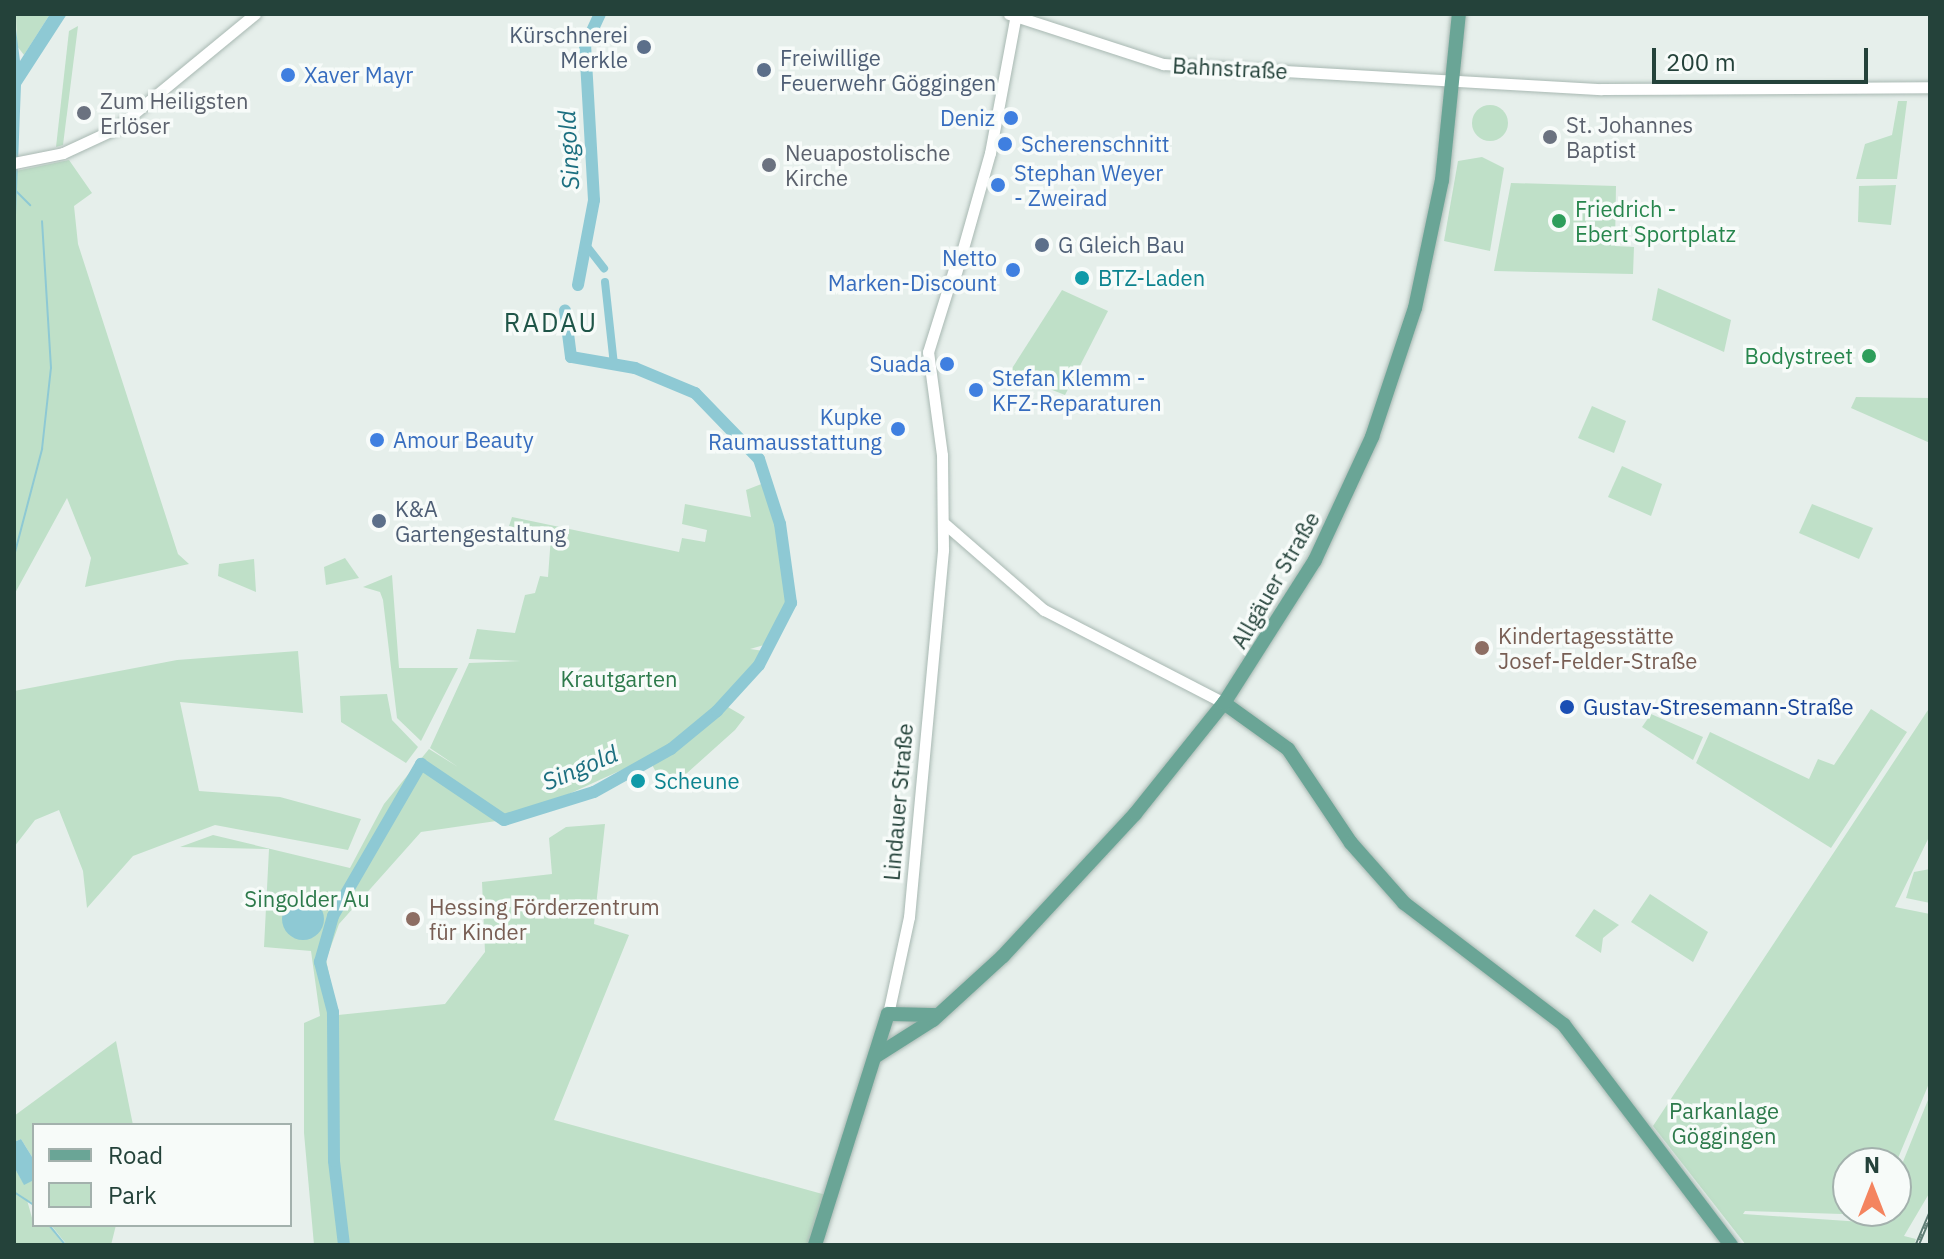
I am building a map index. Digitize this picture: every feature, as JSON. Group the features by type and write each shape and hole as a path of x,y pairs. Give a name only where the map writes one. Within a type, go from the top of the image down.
{"main road":[{"name":"Allgäuer Straße","path":"876,1056 939,1014 1094,861 1224,703 1315,560 1387,397 1433,232 1459,14"},
{"path":"1224,703 1288,749 1351,843 1404,903 1564,1025 1731,1245"},
{"path":"888,1014 939,1014"},
{"name":"Lindauer Straße","path":"815,1245 888,1014"}],"street":[{"path":"20,162 115,129 255,14"},
{"name":"Bahnstraße","path":"1014,15 1163,64 1641,90 1930,87"},
{"name":"Lindauer Straße","path":"888,1014 909,917 944,529 928,352 988,163 1014,15"},
{"path":"944,529 967,540 1054,616 1224,703"}],"green space":[{"path":"16,14 50,14 24,55 17,46"},
{"path":"78,26 63,145 56,147 69,31"},
{"path":"1898,101 1907,101 1897,179 1856,179 1865,144 1892,135"},
{"path":"1490,105 1503,110 1508,123 1503,136 1490,141 1477,136 1472,123 1477,110"},
{"path":"1482,157 1504,168 1490,251 1444,241 1458,161"},
{"path":"69,160 92,193 74,206 78,244 178,554 189,564 85,587 91,558 67,498 14,595 16,171"},
{"name":"Friedrich - Ebert Sportplatz","path":"1511,183 1616,186 1615,246 1634,247 1633,274 1494,271"},
{"path":"1896,185 1891,225 1858,222 1859,186"},
{"path":"1658,288 1731,320 1724,352 1652,320"},
{"path":"1062,290 1108,311 1065,395 1009,373"},
{"path":"1856,397 1930,398 1930,443 1851,408"},
{"path":"1592,406 1626,421 1614,453 1578,438"},
{"path":"1622,466 1662,484 1651,516 1608,497"},
{"path":"769,481 786,601 767,644 750,649 764,651 753,670 721,703 745,717 735,730 667,791 648,758 516,818 421,832 339,924 326,960 338,1015 445,1004 485,952 482,882 552,874 549,838 566,827 605,824 594,924 629,935 554,1120 826,1195 810,1245 314,1245 304,1133 304,1023 320,1016 311,951 264,947 269,849 180,847 213,835 350,868 384,804 429,749 458,767 430,748 469,663 521,661 469,659 477,629 515,633 525,595 535,593 540,576 548,577 551,536 509,526 512,517 679,552 682,538 705,542 707,530 682,524 685,504 751,517 746,490"},
{"path":"1812,504 1873,528 1859,559 1799,533"},
{"path":"345,558 359,578 326,585 324,567"},
{"path":"254,559 256,592 218,576 219,564"},
{"path":"392,575 399,668 458,668 421,741 397,718 383,600 380,592 363,587"},
{"path":"298,651 303,713 180,702 199,791 280,797 361,819 348,850 215,825 133,856 87,908 83,871 59,810 35,820 14,847 14,691 177,660"},
{"path":"387,694 392,720 418,747 406,763 341,722 340,696"},
{"name":"Parkanlage Göggingen","path":"1930,707 1930,835 1895,907 1930,914 1930,1081 1903,1147 1832,1147 1832,1214 1745,1211 1743,1214 1832,1220 1832,1227 1909,1227 1904,1236 1916,1239 1914,1245 1746,1245 1653,1126"},
{"path":"1871,709 1907,732 1831,848 1696,763 1710,732 1809,779 1818,759 1834,765"},
{"path":"1651,714 1703,737 1693,760 1642,727"},
{"path":"1930,869 1930,903 1906,898 1914,872"},
{"path":"1650,894 1708,932 1693,962 1631,922"},
{"path":"1594,909 1619,925 1603,938 1601,953 1575,936"},
{"path":"116,1041 133,1123 32,1123 32,1157 21,1139 14,1142 14,1116"},
{"path":"1930,1095 1930,1192 1912,1222 1912,1147 1909,1147"},
{"path":"14,1167 24,1184 32,1181 32,1202 27,1200 32,1227 50,1227 64,1245 14,1245"},
{"path":"53,1227 116,1227 111,1245 67,1245"}],"water":[{"path":"14,14 20,61 50,14 67,14 21,85 14,267"},
{"path":"303,898 318,904 324,919 318,934 303,940 288,934 282,919 288,904"},
{"path":"21,1139 32,1157 32,1181 24,1185 14,1167 14,1142"}],"waterway":[{"name":"Singold","path":"578,285 594,200 585,46 600,14"},
{"path":"14,189 30,205"},
{"path":"14,556 42,449 51,368 42,221"},
{"path":"585,244 604,268"},
{"path":"605,282 614,365"},
{"name":"Singold","path":"344,1245 334,1161 333,1012 320,962 333,916 421,764 504,820 594,792 671,749 717,711 759,665 791,603 780,524 759,459 695,393 635,368 571,357 565,310"},
{"path":"14,1192 32,1204"},
{"path":"51,1227 65,1245"}],"tram line":[{"path":"983,14 1005,14"}],"railway":[{"path":"1917,1245 1930,1214"}],"place":[{"name":"Kürschnerei Merkle","path":"644,47"},
{"name":"Freiwillige Feuerwehr Göggingen","path":"764,70"},
{"name":"Xaver Mayr","path":"288,75"},
{"name":"Zum Heiligsten Erlöser","path":"84,113"},
{"name":"Deniz","path":"1011,118"},
{"name":"St. Johannes Baptist","path":"1550,137"},
{"name":"Scherenschnitt","path":"1005,144"},
{"name":"Neuapostolische Kirche","path":"769,165"},
{"name":"Stephan Weyer - Zweirad","path":"998,185"},
{"name":"Friedrich - Ebert Sportplatz","path":"1559,221"},
{"name":"G Gleich Bau","path":"1042,245"},
{"name":"Netto Marken-Discount","path":"1013,270"},
{"name":"BTZ-Laden","path":"1082,278"},
{"name":"Bodystreet","path":"1869,356"},
{"name":"Suada","path":"947,364"},
{"name":"Stefan Klemm - KFZ-Reparaturen","path":"976,390"},
{"name":"Kupke Raumausstattung","path":"898,429"},
{"name":"Amour Beauty","path":"377,440"},
{"name":"K&A Gartengestaltung","path":"379,521"},
{"name":"Kindertagesstätte Josef-Felder-Straße","path":"1482,648"},
{"name":"Gustav-Stresemann-Straße","path":"1567,707"},
{"name":"Scheune","path":"638,781"},
{"name":"Hessing Förderzentrum für Kinder","path":"413,919"}],"district":[{"name":"RADAU","path":"551,323"}],"park label":[{"name":"Krautgarten","path":"619,679"},
{"name":"Singolder Au","path":"307,899"}]}
